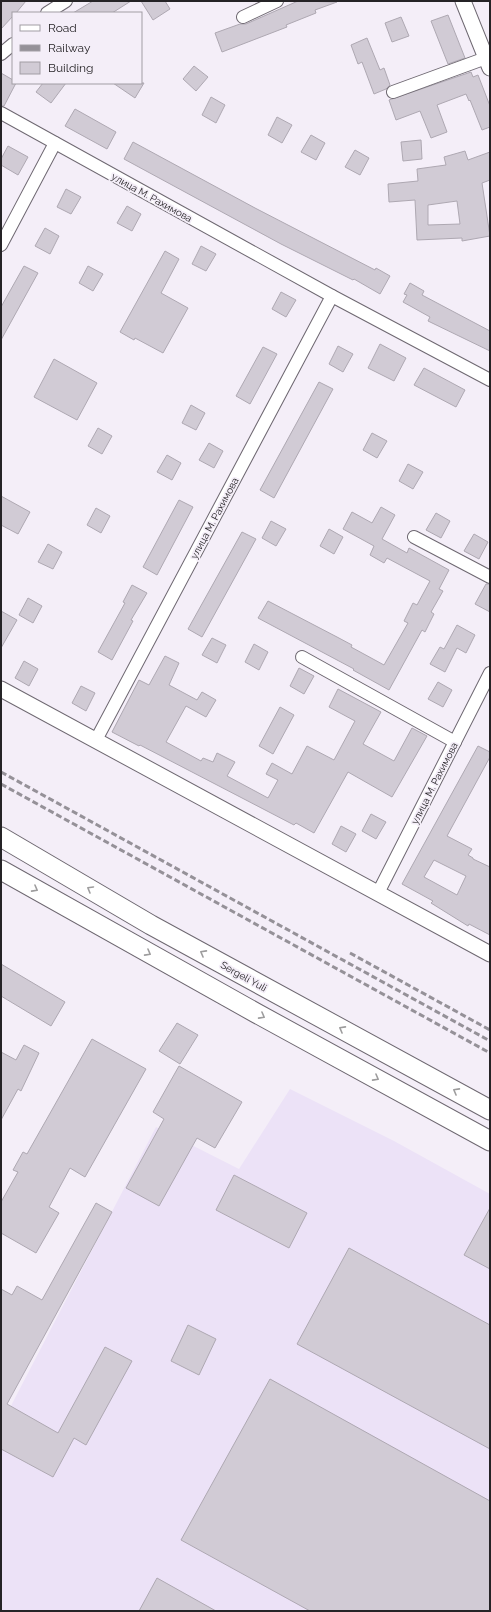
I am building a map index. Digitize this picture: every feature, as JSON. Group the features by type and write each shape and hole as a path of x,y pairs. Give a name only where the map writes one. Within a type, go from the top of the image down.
{"main road":[{"name":"Sergeli Yuli","path":"1,838 151,925 490,1110"},
{"path":"1,870 249,1009 490,1141"}],"street":[{"path":"48,12 66,1"},
{"path":"243,17 278,1"},
{"path":"393,92 488,63 463,1"},
{"path":"1,54 12,45"},
{"name":"улица М. Рахимова","path":"1,113 332,296 490,380"},
{"path":"1,244 55,143"},
{"name":"улица М. Рахимова","path":"96,740 332,296"},
{"path":"414,538 490,577"},
{"path":"302,657 455,742"},
{"name":"улица М. Рахимова","path":"378,893 490,673"},
{"path":"1,689 490,954"}],"shaded area":[{"path":"290,1089 394,1141 490,1194 490,1611 1,1611 1,1425 156,1127 239,1169"}],"building":[{"path":"1,1 26,1 17,12 12,12 12,17 1,29"},
{"path":"93,1 131,1 114,12 75,12"},
{"path":"141,1 165,1 170,9 153,20"},
{"path":"298,1 337,2 315,10 316,13 286,25 287,27 222,52 215,33 240,24 246,24"},
{"path":"448,15 465,58 448,64 431,21"},
{"path":"401,17 409,36 392,42 385,23"},
{"path":"367,38 380,70 384,68 390,85 386,89 374,94 362,62 358,64 351,45"},
{"path":"194,66 208,77 196,91 183,79"},
{"path":"471,72 473,77 478,75 490,106 490,127 482,130 470,100 469,101 466,94 437,105 447,132 431,138 420,111 396,120 389,100"},
{"path":"1,73 12,79 12,84 15,84 4,106 1,106"},
{"path":"144,83 135,98 114,84"},
{"path":"42,84 65,84 51,103 36,92"},
{"path":"211,97 225,105 216,123 202,115"},
{"path":"75,109 116,132 107,149 65,126"},
{"path":"277,117 292,125 282,143 268,135"},
{"path":"311,135 325,143 316,160 301,152"},
{"path":"421,140 422,159 403,161 401,142"},
{"path":"133,142 255,208 375,270 376,268 390,276 380,294 354,279 353,280 281,244 124,159"},
{"path":"8,146 28,157 18,175 1,165 1,159"},
{"path":"355,150 369,158 360,175 345,167"},
{"path":"465,151 468,160 490,152 490,180 482,183 490,236 462,241 462,238 417,240 415,200 389,202 388,184 418,181 417,169 446,165 444,157","holes":["457,201 460,224 428,225 428,205"]},
{"path":"66,189 81,197 71,214 57,207"},
{"path":"127,206 141,214 132,231 117,223"},
{"path":"45,228 59,236 50,254 35,246"},
{"path":"201,246 216,254 206,271 192,264"},
{"path":"165,251 179,259 161,293 188,308 163,353 120,332"},
{"path":"24,266 38,273 1,340 1,307"},
{"path":"88,266 103,274 93,291 79,283"},
{"path":"410,283 424,291 422,295 490,331 490,351 428,321 430,317 403,302 407,295 404,294"},
{"path":"281,292 296,300 286,317 272,309"},
{"path":"380,344 406,358 394,381 368,368"},
{"path":"338,346 353,354 343,372 329,364"},
{"path":"263,347 277,354 250,404 236,396"},
{"path":"54,359 97,383 77,420 34,397"},
{"path":"424,368 465,390 456,407 414,385"},
{"path":"319,382 333,389 274,498 260,490"},
{"path":"191,405 205,413 196,430 182,423"},
{"path":"98,428 112,436 102,454 88,446"},
{"path":"372,433 387,441 377,458 363,450"},
{"path":"209,443 223,451 214,468 199,460"},
{"path":"167,455 181,463 172,480 157,472"},
{"path":"408,464 423,472 413,489 399,481"},
{"path":"1,496 30,512 18,534 1,525"},
{"path":"179,500 193,507 157,575 143,567"},
{"path":"381,507 395,515 382,539 407,553 409,548 449,570 439,589 443,591 431,612 434,614 425,632 422,630 389,690 353,670 354,669 258,618 268,601 352,645 351,647 384,665 408,623 404,621 413,603 417,605 430,581 387,558 384,563 370,555 374,546 343,529 352,512 372,523"},
{"path":"96,508 110,516 101,533 87,525"},
{"path":"436,513 450,521 441,538 426,530"},
{"path":"271,521 286,529 276,546 262,538"},
{"path":"329,529 343,537 334,554 320,546"},
{"path":"242,532 256,539 202,637 188,629"},
{"path":"474,534 488,542 479,559 464,551"},
{"path":"48,544 62,552 53,569 38,562"},
{"path":"486,584 490,584 490,612 475,604"},
{"path":"132,585 147,593 131,620 133,621 112,660 98,652 125,603 123,602"},
{"path":"28,598 42,606 33,623 19,615"},
{"path":"1,611 17,620 1,648"},
{"path":"457,625 475,635 466,653 457,648 445,672 430,664 440,647 444,649"},
{"path":"212,638 226,645 217,663 202,655"},
{"path":"254,644 268,652 259,670 245,662"},
{"path":"165,656 179,663 169,685 197,700 202,692 216,700 206,717 186,706 166,742 201,761 203,758 213,762 217,753 235,762 227,776 268,798 278,780 266,774 272,763 292,774 307,746 334,760 355,721 329,707 338,689 381,712 363,744 394,761 412,728 427,736 392,797 348,772 314,833 296,823 294,825 112,732 139,680 149,685"},
{"path":"24,661 38,669 29,686 15,678"},
{"path":"299,668 314,676 304,694 290,686"},
{"path":"438,682 452,690 443,707 428,699"},
{"path":"81,686 95,693 86,711 72,703"},
{"path":"280,707 294,715 273,754 259,746"},
{"path":"478,746 490,752 490,757 447,836 472,849 468,855 490,867 490,935 469,924 468,926 431,903 433,901 402,884","holes":["434,860 466,876 457,895 424,877"]},
{"path":"371,814 386,822 376,839 362,831"},
{"path":"341,826 356,834 346,852 332,844"},
{"path":"1,964 65,1002 51,1026 1,996"},
{"path":"177,1023 198,1035 180,1064 159,1051"},
{"path":"92,1039 146,1069 85,1177 70,1168 49,1207 59,1213 36,1253 1,1233 1,1202 18,1172 13,1170 23,1152 27,1154"},
{"path":"24,1045 39,1053 21,1091 18,1089 1,1120 1,1052 16,1060"},
{"path":"179,1066 242,1102 215,1148 197,1138 159,1206 126,1188 164,1119 153,1112"},
{"path":"234,1175 307,1213 289,1248 216,1210"},
{"path":"96,1203 112,1212 7,1404 58,1433 105,1347 132,1361 86,1445 74,1438 53,1477 1,1449 1,1289 12,1295 17,1286 42,1300"},
{"path":"490,1208 490,1269 464,1255"},
{"path":"349,1248 490,1325 490,1449 297,1344"},
{"path":"188,1325 216,1339 199,1375 171,1361"},
{"path":"270,1379 490,1501 490,1611 310,1611 181,1540"},
{"path":"157,1578 216,1611 139,1611"}],"railway":[{"path":"1,772 490,1041"},
{"path":"1,784 490,1053"},
{"path":"350,953 490,1030"}]}
